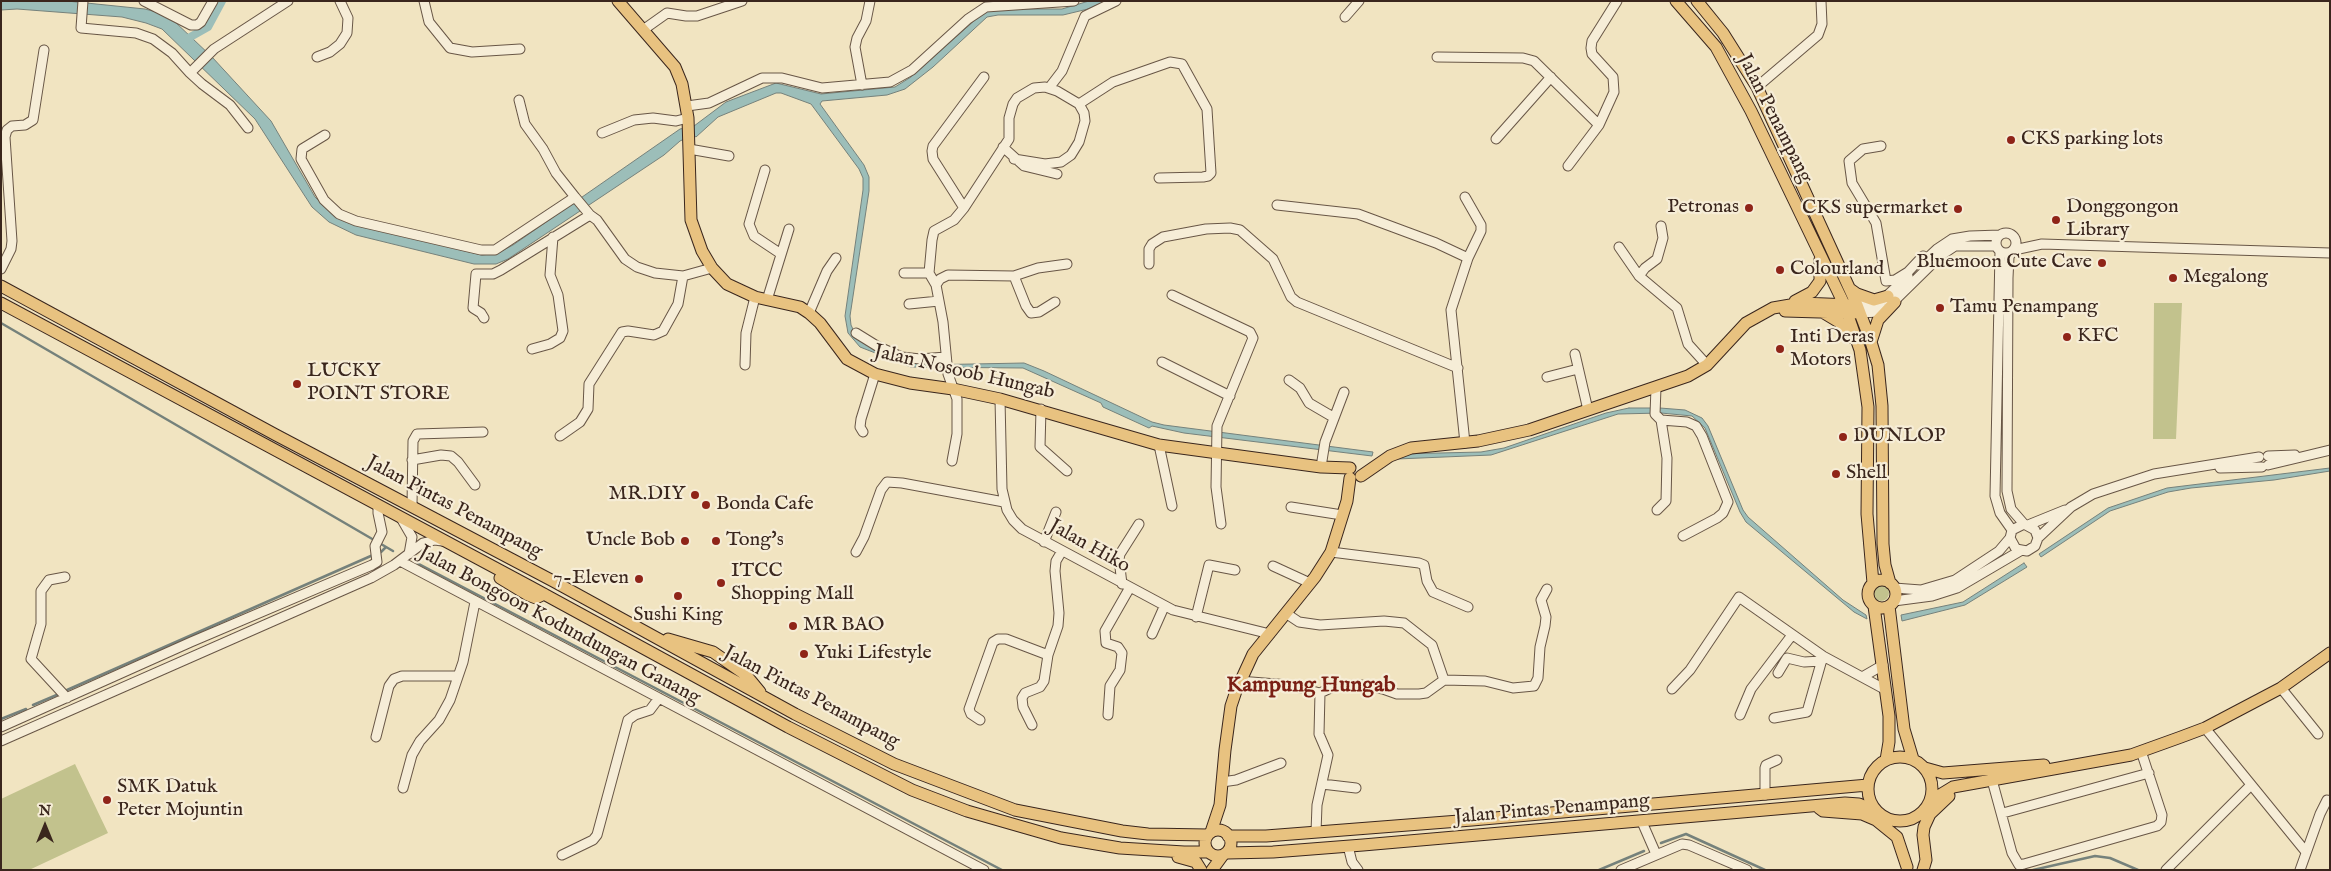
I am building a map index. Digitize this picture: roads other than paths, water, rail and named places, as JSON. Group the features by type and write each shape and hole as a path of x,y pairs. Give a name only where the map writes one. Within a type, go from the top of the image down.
{"main road":[{"name":"Jalan Nosoob Hungab","path":"618,1 675,67 682,84 688,116 691,220 696,237 712,268 727,284 755,298 800,307 809,312 820,323 847,359 875,374 910,383 953,389 1000,399 1159,444 1323,463 1354,474"},
{"name":"Jalan Penampang","path":"1676,1 1716,48 1751,110 1816,242 1859,309 1878,364 1882,406 1883,544 1885,565 1892,585"},
{"name":"Jalan Penampang","path":"1697,1 1723,33 1757,87 1841,281 1846,308 1864,368 1868,407 1867,505 1873,583"},
{"path":"1225,854 1216,856 1208,852 1205,841 1210,833 1220,805 1231,706 1239,681 1254,654 1287,614 1331,552 1354,474 1411,448 1465,443 1529,430 1688,376 1707,365 1746,323 1754,317 1812,292 1820,281 1822,265 1816,242"},
{"path":"1841,281 1857,294 1874,300 1891,299"},
{"name":"Jalan Pintas Penampang","path":"1,286 529,568 763,696 894,764 1015,810 1122,831 1148,834 1210,833"},
{"path":"1871,342 1878,320 1891,299"},
{"name":"Jalan Pintas Penampang","path":"1,302 695,675 788,727 921,794 967,811 1060,838 1132,849 1208,852"},
{"path":"1787,304 1859,309"},
{"path":"1754,317 1784,311 1820,311 1846,308"},
{"path":"1820,311 1846,327 1857,342"},
{"path":"529,568 544,587 544,594"},
{"path":"1886,760 1890,730 1884,665 1874,606 1868,594 1873,583 1881,580 1892,585 1904,729 1913,759"},
{"path":"1874,606 1882,608 1892,603"},
{"path":"650,634 713,652 746,674 763,696"},
{"path":"695,675 688,664 689,656 698,649 705,649"},
{"path":"1881,814 1892,820 1903,821 1914,818 1922,812 1930,801 1953,787 2131,755 2205,728 2280,688 2330,653"},
{"path":"1907,868 1903,842 1898,828 1872,805 1868,795 1871,774 1877,766 1886,760 1895,757 1913,759 1925,768 1943,773 2066,762 2130,750 2140,751"},
{"path":"1925,768 1932,784 1930,801"},
{"path":"1921,870 1926,860 1923,835 1930,814 1950,796 1975,788 1980,782"},
{"name":"Jalan Pintas Penampang","path":"1227,834 1266,836 1868,785"},
{"name":"Jalan Pintas Penampang","path":"1225,854 1273,852 1642,822 1845,803 1859,804 1881,814"},
{"path":"1212,870 1230,846 1220,805"},
{"path":"1815,805 1823,811 1862,814 1876,820 1896,837 1907,868"},
{"path":"1921,870 1916,844 1922,812"},
{"path":"1210,833 1218,830 1227,834"},
{"path":"1132,849 1142,853 1191,859 1198,864 1201,870"}],"street":[{"path":"83,1 80,18 81,28 136,33 154,38 230,105 248,128"},
{"path":"144,1 191,26 201,22 213,1"},
{"path":"193,71 214,49 288,1"},
{"path":"317,57 330,52 340,44 347,33 348,18 340,1"},
{"path":"424,1 429,22 450,48 472,52 520,50"},
{"path":"643,30 667,13 698,16 742,1"},
{"path":"862,85 855,48 857,38 866,21 870,1"},
{"path":"602,133 634,120 653,118 676,121 762,78 782,78 822,88 880,84 898,80 912,70 977,11 986,7 1074,1"},
{"path":"1050,88 1062,71 1085,16 1116,1"},
{"path":"1345,18 1359,1"},
{"path":"1568,166 1599,125 1611,102 1615,82 1592,54 1592,41 1617,1"},
{"path":"1757,87 1818,35 1822,24 1821,1"},
{"path":"1,269 11,249 12,241 5,137 7,130 12,126 25,125 34,120 44,50"},
{"path":"1437,57 1534,60 1599,125"},
{"path":"1079,104 1113,82 1161,64 1176,61 1182,64 1207,109 1211,173 1208,176 1159,178"},
{"path":"964,208 933,159 932,146 984,77"},
{"path":"1496,138 1551,78"},
{"path":"952,461 957,434 956,399 948,374 936,285 929,273 934,231 954,220 964,208 1009,139 1010,111 1017,98 1034,88 1050,88 1079,104 1084,113 1085,121 1079,142 1072,155 1061,162 1045,164 1014,158"},
{"path":"519,100 525,124 543,149 556,174 588,213 598,220 616,249 630,263 649,272 683,276 712,268"},
{"path":"325,135 302,149 300,159 324,200 339,214 356,221 481,250 495,250 575,197"},
{"path":"689,145 729,156"},
{"path":"1881,146 1863,150 1849,161 1852,183 1876,223 1886,281 1895,280 1908,272 1923,256"},
{"path":"1003,147 1024,166 1057,174"},
{"path":"766,170 749,224 754,236 781,254"},
{"path":"1465,443 1450,310 1468,258 1481,232 1481,225 1466,197"},
{"path":"1277,205 1358,214 1436,243 1468,258"},
{"path":"484,318 481,313 473,308 476,274 493,274 501,270 588,213"},
{"path":"1639,276 1656,259 1663,238 1662,226"},
{"path":"1150,264 1149,250 1152,244 1163,237 1193,231 1230,228 1240,230 1273,259 1288,290 1297,302 1458,368"},
{"path":"767,300 789,229"},
{"path":"1859,309 1879,312 1944,244 1960,237 2006,233 2042,244 2330,252"},
{"path":"1984,235 1989,242 2006,253 2042,244"},
{"path":"2000,235 1998,248 1995,496 2000,513 2011,534 2013,546 2020,551"},
{"path":"2012,235 2016,243 2009,257 2008,278 2007,491 2011,509 2035,530 2038,538"},
{"path":"532,349 550,344 560,338 564,331 558,294 550,275 553,237"},
{"path":"1891,299 1949,250 1962,245 1998,248"},
{"path":"1619,247 1639,276 1677,308 1688,344 1707,365"},
{"path":"809,312 827,271 836,258"},
{"path":"936,285 940,279 948,275 1014,276 1038,268 1067,264"},
{"path":"904,273 929,273"},
{"path":"560,436 580,422 588,409 589,384 622,332 628,331 654,335 663,331 678,304 683,276"},
{"path":"1014,276 1026,306 1031,313 1039,312 1054,302"},
{"path":"1172,294 1250,332 1253,338 1217,426 1216,486 1221,524"},
{"path":"745,365 746,333 755,298"},
{"path":"909,304 939,301"},
{"path":"856,333 877,346 902,357 946,359"},
{"path":"1575,354 1588,410"},
{"path":"1162,362 1230,396"},
{"path":"1547,377 1578,369"},
{"path":"863,432 860,427 861,418 875,374"},
{"path":"1289,380 1300,388 1309,403 1333,417"},
{"path":"1656,388 1656,413 1667,458 1666,501 1657,510"},
{"path":"1323,463 1325,442 1344,392"},
{"name":"Jalan Hiko","path":"1000,399 1004,502 1013,520 1022,530 1164,607 1196,617 1270,634"},
{"path":"1041,410 1040,447 1067,471"},
{"path":"1656,413 1696,426 1702,436 1728,502 1717,518 1683,536"},
{"path":"412,506 413,441 417,434 483,432"},
{"path":"1159,444 1172,506"},
{"path":"1892,585 1920,590 1955,580 1999,552 2011,534 2026,524 2071,507 2092,494 2154,474 2265,461 2330,450"},
{"path":"412,460 441,455 451,456 458,462 474,485"},
{"path":"856,552 886,482 902,483 1004,502"},
{"path":"1,727 377,562 375,546 382,532 378,506"},
{"path":"1291,507 1342,515"},
{"path":"1892,603 1932,596 1952,590 2020,551 2032,549 2038,538 2071,507"},
{"path":"1044,542 1056,512"},
{"path":"400,517 412,537 409,554"},
{"path":"1108,715 1110,686 1120,670 1122,653 1118,647 1106,643 1105,631 1126,586 1119,559 1120,554 1139,524"},
{"path":"400,561 429,540 449,543"},
{"path":"1032,725 1022,708 1022,698 1024,693 1042,685 1048,655 1058,626 1059,613 1055,571 1056,561 1062,551"},
{"path":"1331,552 1424,565 1427,581 1433,592 1468,608"},
{"name":"Jalan Bongoon Kodundungan Ganang","path":"1,741 371,578 400,561 984,870"},
{"path":"1196,617 1209,565 1234,570"},
{"path":"1273,566 1310,583"},
{"path":"65,577 49,580 41,590 41,624 31,659 67,698"},
{"path":"1239,681 1280,684 1320,692 1335,686 1361,686 1383,689 1397,694 1426,693 1444,680 1485,681 1513,688 1534,686 1538,678 1540,647 1546,617 1541,600 1547,589"},
{"path":"1672,689 1690,670 1739,597 1822,659 1864,676 1886,690"},
{"path":"402,788 412,755 420,741 439,720 450,700 469,638 475,602"},
{"path":"1152,634 1164,607"},
{"path":"1287,614 1298,622 1320,625 1384,621 1404,623 1432,645 1444,680"},
{"path":"1740,714 1751,689 1792,635"},
{"path":"980,720 971,714 969,709 993,642 998,639 1006,639 1048,655"},
{"path":"191,642 200,654"},
{"path":"1778,673 1786,658 1804,662 1822,659"},
{"path":"1774,718 1807,712 1822,659"},
{"path":"1864,676 1884,665"},
{"path":"376,737 389,686 394,679 402,676 458,676"},
{"path":"2280,688 2318,734"},
{"path":"83,692 89,702"},
{"path":"1316,832 1317,805 1328,755 1319,734 1320,692"},
{"path":"562,856 593,840 597,835 628,720 635,715 650,710 659,698"},
{"path":"2205,728 2306,852"},
{"path":"1992,780 2003,813 2012,853 2019,866 2157,826 2161,822 2162,815 2140,751"},
{"path":"1765,795 1766,765 1777,760"},
{"path":"1222,782 1236,780 1281,763"},
{"path":"2003,813 2149,773"},
{"path":"1322,784 1356,788"},
{"path":"2166,870 2251,785"},
{"path":"2300,870 2329,799"},
{"path":"1642,822 1656,854"},
{"path":"1621,870 1675,846 1689,845 1747,870"},
{"path":"1348,846 1352,862 1358,870"}],"water":[{"path":"1,1 67,1 145,9 164,14 173,20 212,57 271,121 315,197 328,210 356,224 482,255 498,253 513,245 680,129 694,126 726,102 776,83 821,94 895,87 911,77 984,12 999,9 1062,9 1089,1 1106,1 1088,9 1063,15 998,15 987,17 933,67 905,89 887,95 822,101 820,104 864,165 869,177 869,191 850,316 851,325 857,338 863,343 905,361 921,365 1024,363 1152,422 1164,425 1373,452 1372,456 1184,433 1152,426 1149,428 1103,407 1101,403 1023,368 911,367 860,347 848,333 845,316 863,190 863,178 859,169 811,104 781,93 776,93 718,117 696,137 693,135 680,141 664,155 508,259 496,264 474,264 356,235 329,222 312,207 255,119 162,29 122,17 17,9 1,10"},
{"path":"1629,408 1685,410 1702,418 1708,426 1743,510 1748,517 1843,600 1866,615 1867,619 1854,612 1746,522 1740,512 1705,428 1692,416 1661,413 1618,414 1491,455 1397,459 1398,454 1481,452 1504,448 1606,413"},
{"path":"2330,468 2330,471 2274,480 2168,492 2110,511 2041,557 2039,554 2108,508 2167,488"},
{"path":"2024,563 2027,567 1965,605 1902,621 1901,615 1963,602"}],"waterway":[{"path":"185,40 208,27 222,1"},
{"path":"1,323 374,540"},
{"path":"381,544 393,551"},
{"path":"381,552 386,547"},
{"path":"67,690 373,555"},
{"path":"417,563 1002,870"},
{"path":"33,705 59,694"},
{"path":"1,719 26,709"},
{"path":"1661,843 1686,834 1765,870"},
{"path":"1599,870 1644,851"},
{"path":"2033,870 2095,856 2110,858 2138,870"}],"place":[{"name":"CKS parking lots","path":"2011,140"},
{"name":"Petronas","path":"1749,208"},
{"name":"CKS supermarket","path":"1958,209"},
{"name":"Donggongon Library","path":"2056,220"},
{"name":"Bluemoon Cute Cave","path":"2102,263"},
{"name":"Colourland","path":"1780,270"},
{"name":"Megalong","path":"2173,278"},
{"name":"Tamu Penampang","path":"1940,308"},
{"name":"KFC","path":"2067,337"},
{"name":"Inti Deras Motors","path":"1780,349"},
{"name":"LUCKY POINT STORE","path":"297,384"},
{"name":"DUNLOP","path":"1843,437"},
{"name":"Shell","path":"1836,474"},
{"name":"MR.DIY","path":"695,495"},
{"name":"Bonda Cafe","path":"706,505"},
{"name":"Uncle Bob","path":"685,541"},
{"name":"Tong's","path":"716,541"},
{"name":"7-Eleven","path":"639,579"},
{"name":"ITCC Shopping Mall","path":"721,583"},
{"name":"Sushi King","path":"678,596"},
{"name":"MR BAO","path":"793,626"},
{"name":"Yuki Lifestyle","path":"804,654"},
{"name":"SMK Datuk Peter Mojuntin","path":"107,800"}],"district":[{"name":"Kampung Hungab","path":"1311,686"}]}
